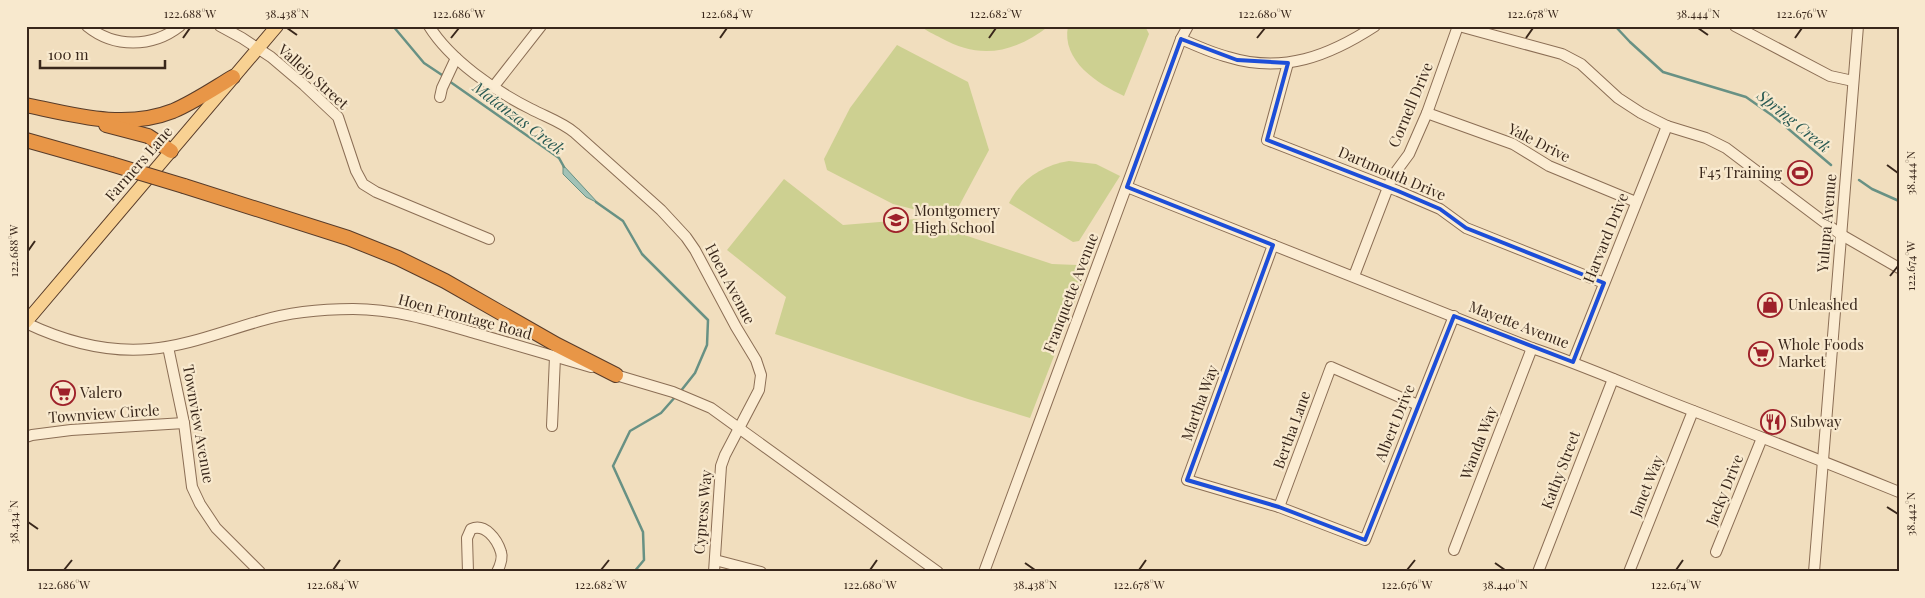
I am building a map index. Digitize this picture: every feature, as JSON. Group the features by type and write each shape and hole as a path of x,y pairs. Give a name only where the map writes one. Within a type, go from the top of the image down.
{"highway":[{"path":"26,105 116,121 136,120 181,107 233,77"},
{"path":"74,115 120,130 148,136 171,151"},
{"path":"26,140 184,186 348,238 398,258 445,281 557,345 616,375"}],"main road":[{"name":"Farmers Lane","path":"26,322 277,26"}],"street":[{"path":"87,26 104,37 134,43 148,42 180,26"},
{"name":"Vallejo Street","path":"220,26 258,48 304,85 338,117 356,172 363,184 376,192 488,239"},
{"name":"Hoen Avenue","path":"430,26 440,42 456,58 522,104 566,126 575,133 661,210 691,243 760,370 759,390 740,428"},
{"path":"494,86 541,26"},
{"name":"Franquette Avenue","path":"984,572 1181,39 1188,26"},
{"path":"1181,39 1237,60 1259,63 1288,63 1325,54 1350,42 1375,26"},
{"path":"1459,26 1568,57 1581,64 1624,103 1667,126 1706,138 1726,148 1840,234 1899,268"},
{"name":"Cornell Drive","path":"1354,276 1392,177 1409,154 1428,113 1459,26"},
{"path":"1735,26 1830,76 1853,81"},
{"path":"1759,39 1760,26"},
{"name":"Yulupa Avenue","path":"1814,572 1858,26"},
{"path":"441,92 456,58"},
{"name":"Dartmouth Drive","path":"1288,63 1267,140 1440,209 1466,228 1604,283"},
{"name":"Yale Drive","path":"1428,113 1513,144 1549,166 1636,202"},
{"name":"Harvard Drive","path":"1573,362 1667,126"},
{"name":"Mayette Avenue","path":"1127,186 1899,492"},
{"name":"Martha Way","path":"1273,245 1187,480 1279,507"},
{"name":"Hoen Frontage Road","path":"26,322 67,340 99,347 132,350 168,347 282,316 319,310 363,309 397,312 664,388 698,401 717,411 740,428"},
{"name":"Albert Drive","path":"1279,507 1365,540 1454,316"},
{"name":"Townview Avenue","path":"168,347 184,422 192,487 200,504 216,528 260,572"},
{"name":"Wanda Way","path":"1454,550 1532,348"},
{"path":"552,426 555,357"},
{"name":"Bertha Lane","path":"1279,507 1331,367 1418,404"},
{"name":"Kathy Street","path":"1538,572 1613,379"},
{"name":"Janet Way","path":"1629,572 1693,411"},
{"name":"Townview Circle","path":"26,438 32,434 71,430 184,422"},
{"path":"740,428 938,572"},
{"name":"Cypress Way","path":"714,572 721,466 740,428"},
{"name":"Jacky Drive","path":"1716,552 1762,438"},
{"path":"468,572 467,538 471,529 479,527 486,530 494,538 501,552 497,572"},
{"path":"715,560 761,572"}],"highlighted area":[{"path":"1181,39 1237,60 1288,63 1267,140 1398,191 1440,209 1466,228 1604,283 1573,362 1454,316 1365,540 1279,507 1187,480 1273,245 1127,187"}],"green space":[{"path":"921,26 1049,26 1023,42 1010,47 983,51 955,45"},
{"path":"1068,26 1141,26 1146,28 1149,34 1124,96 1093,78 1076,60 1070,50 1067,39"},
{"path":"897,45 968,82 989,150 952,219 893,204 827,170 824,159 850,108"},
{"path":"1069,161 1096,164 1120,176 1079,241 1073,242 1009,203 1026,180 1034,174 1050,166"},
{"path":"784,179 843,225 916,219 1052,264 1077,265 1088,268 1030,418 775,334 786,297 727,250"}],"shaded area":[{"path":"563,165 598,203 586,197 563,174"}],"waterway":[{"name":"Matanzas Creek","path":"393,26 424,63 445,77"},
{"name":"Spring Creek","path":"1615,26 1663,72 1746,97 1773,116 1831,165"},
{"name":"Matanzas Creek","path":"449,81 559,158 564,167"},
{"name":"Spring Creek","path":"1859,180 1872,189 1899,201"},
{"name":"Matanzas Creek","path":"596,202 623,221 642,254 708,320 707,345 695,373 680,392"},
{"name":"Matanzas Creek","path":"634,572 644,560 643,532 613,466 630,431 661,413 676,396"}],"place":[{"name":"F45 Training","path":"1800,173"},
{"name":"Montgomery High School","path":"896,220"},
{"name":"Unleashed","path":"1770,305"},
{"name":"Whole Foods Market","path":"1761,354"},
{"name":"Valero","path":"63,393"},
{"name":"Subway","path":"1773,422"}]}
